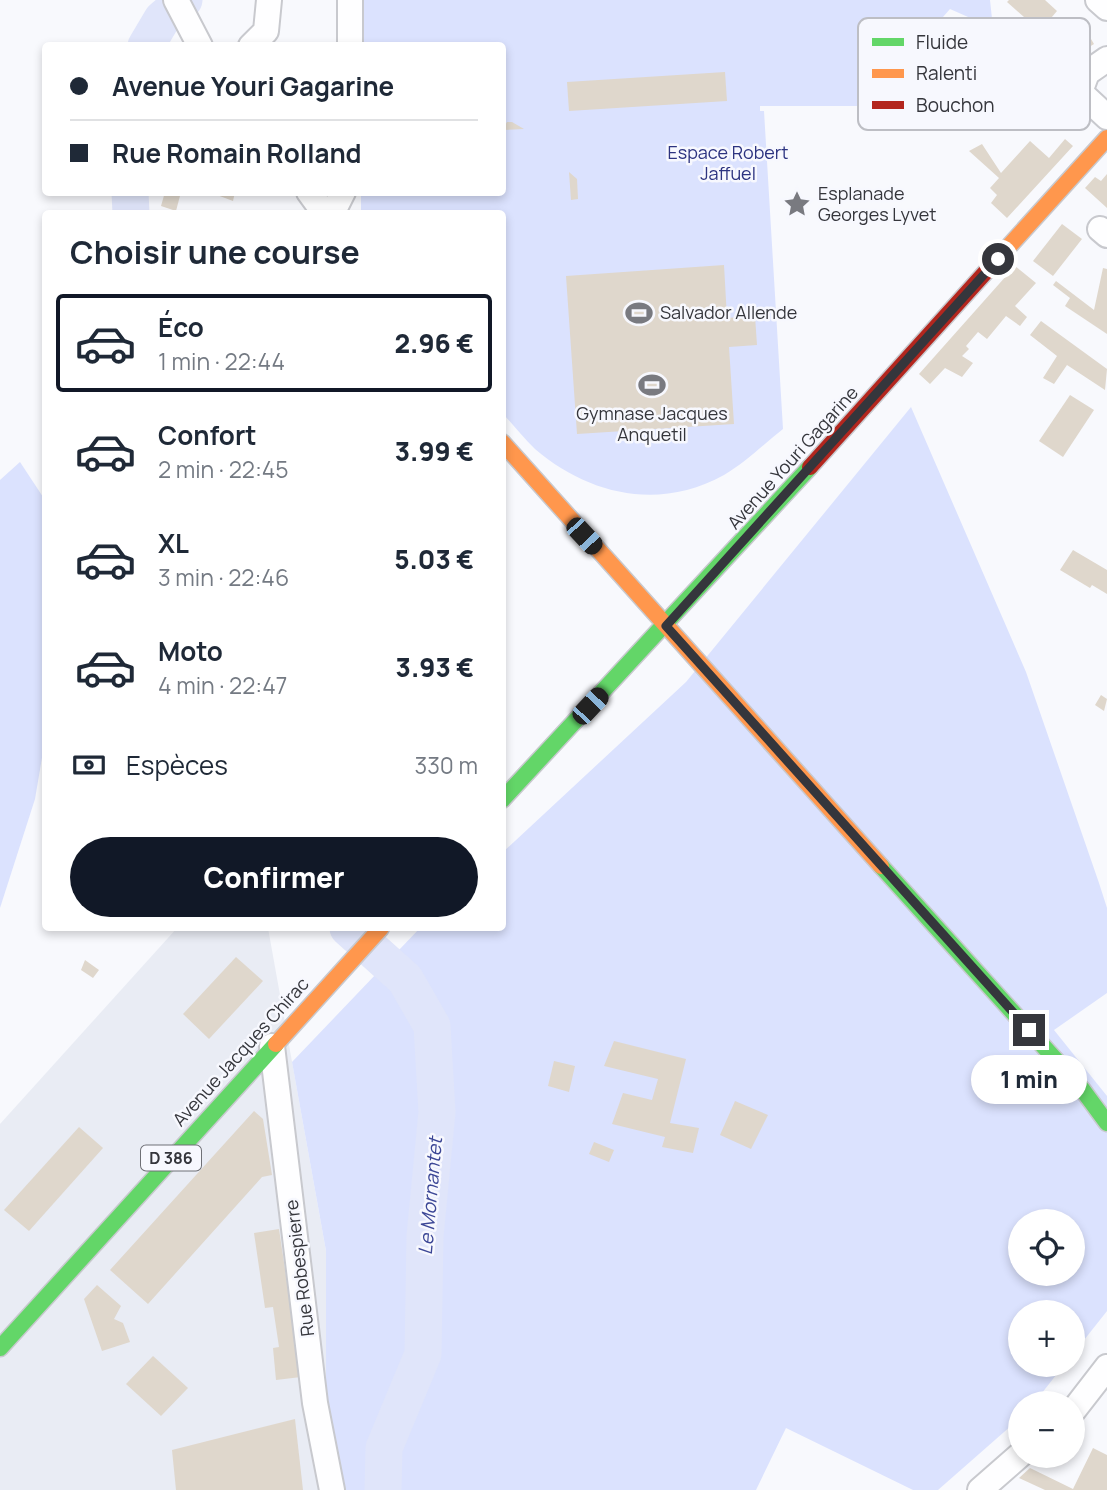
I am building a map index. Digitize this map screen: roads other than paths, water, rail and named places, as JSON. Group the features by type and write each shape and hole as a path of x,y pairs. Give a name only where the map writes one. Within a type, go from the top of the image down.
{"main road":[{"name":"Avenue Youri Gagarine","path":"506,796 666,626 1107,138"},
{"path":"506,446 1073,1079 1107,1123"},
{"name":"Avenue Jacques Chirac","path":"0,1348 378,931"}],"street":[{"path":"176,0 196,37"},
{"path":"255,42 267,31 269,0"},
{"path":"350,0 350,42"},
{"path":"1098,0 1107,8"},
{"path":"1090,71 1107,60"},
{"path":"1090,101 1107,117"},
{"name":"Rue Robespierre","path":"272,1046 314,1404 332,1490"},
{"path":"1085,1395 1107,1367"},
{"path":"980,1490 1008,1466"}],"waterway":[{"name":"Le Mornantet","path":"148,42 162,19 184,0"},
{"name":"Le Mornantet","path":"130,196 131,210"},
{"name":"Le Mornantet","path":"351,931 405,979 432,1026 437,1112 425,1236 423,1354 384,1448 383,1490"}],"place":[{"name":"Esplanade Georges Lyvet","path":"797,204"},
{"name":"Salvador Allende","path":"639,313"},
{"name":"Gymnase Jacques Anquetil","path":"652,385"}],"park label":[{"name":"Espace Robert Jaffuel","path":"728,163"}]}
